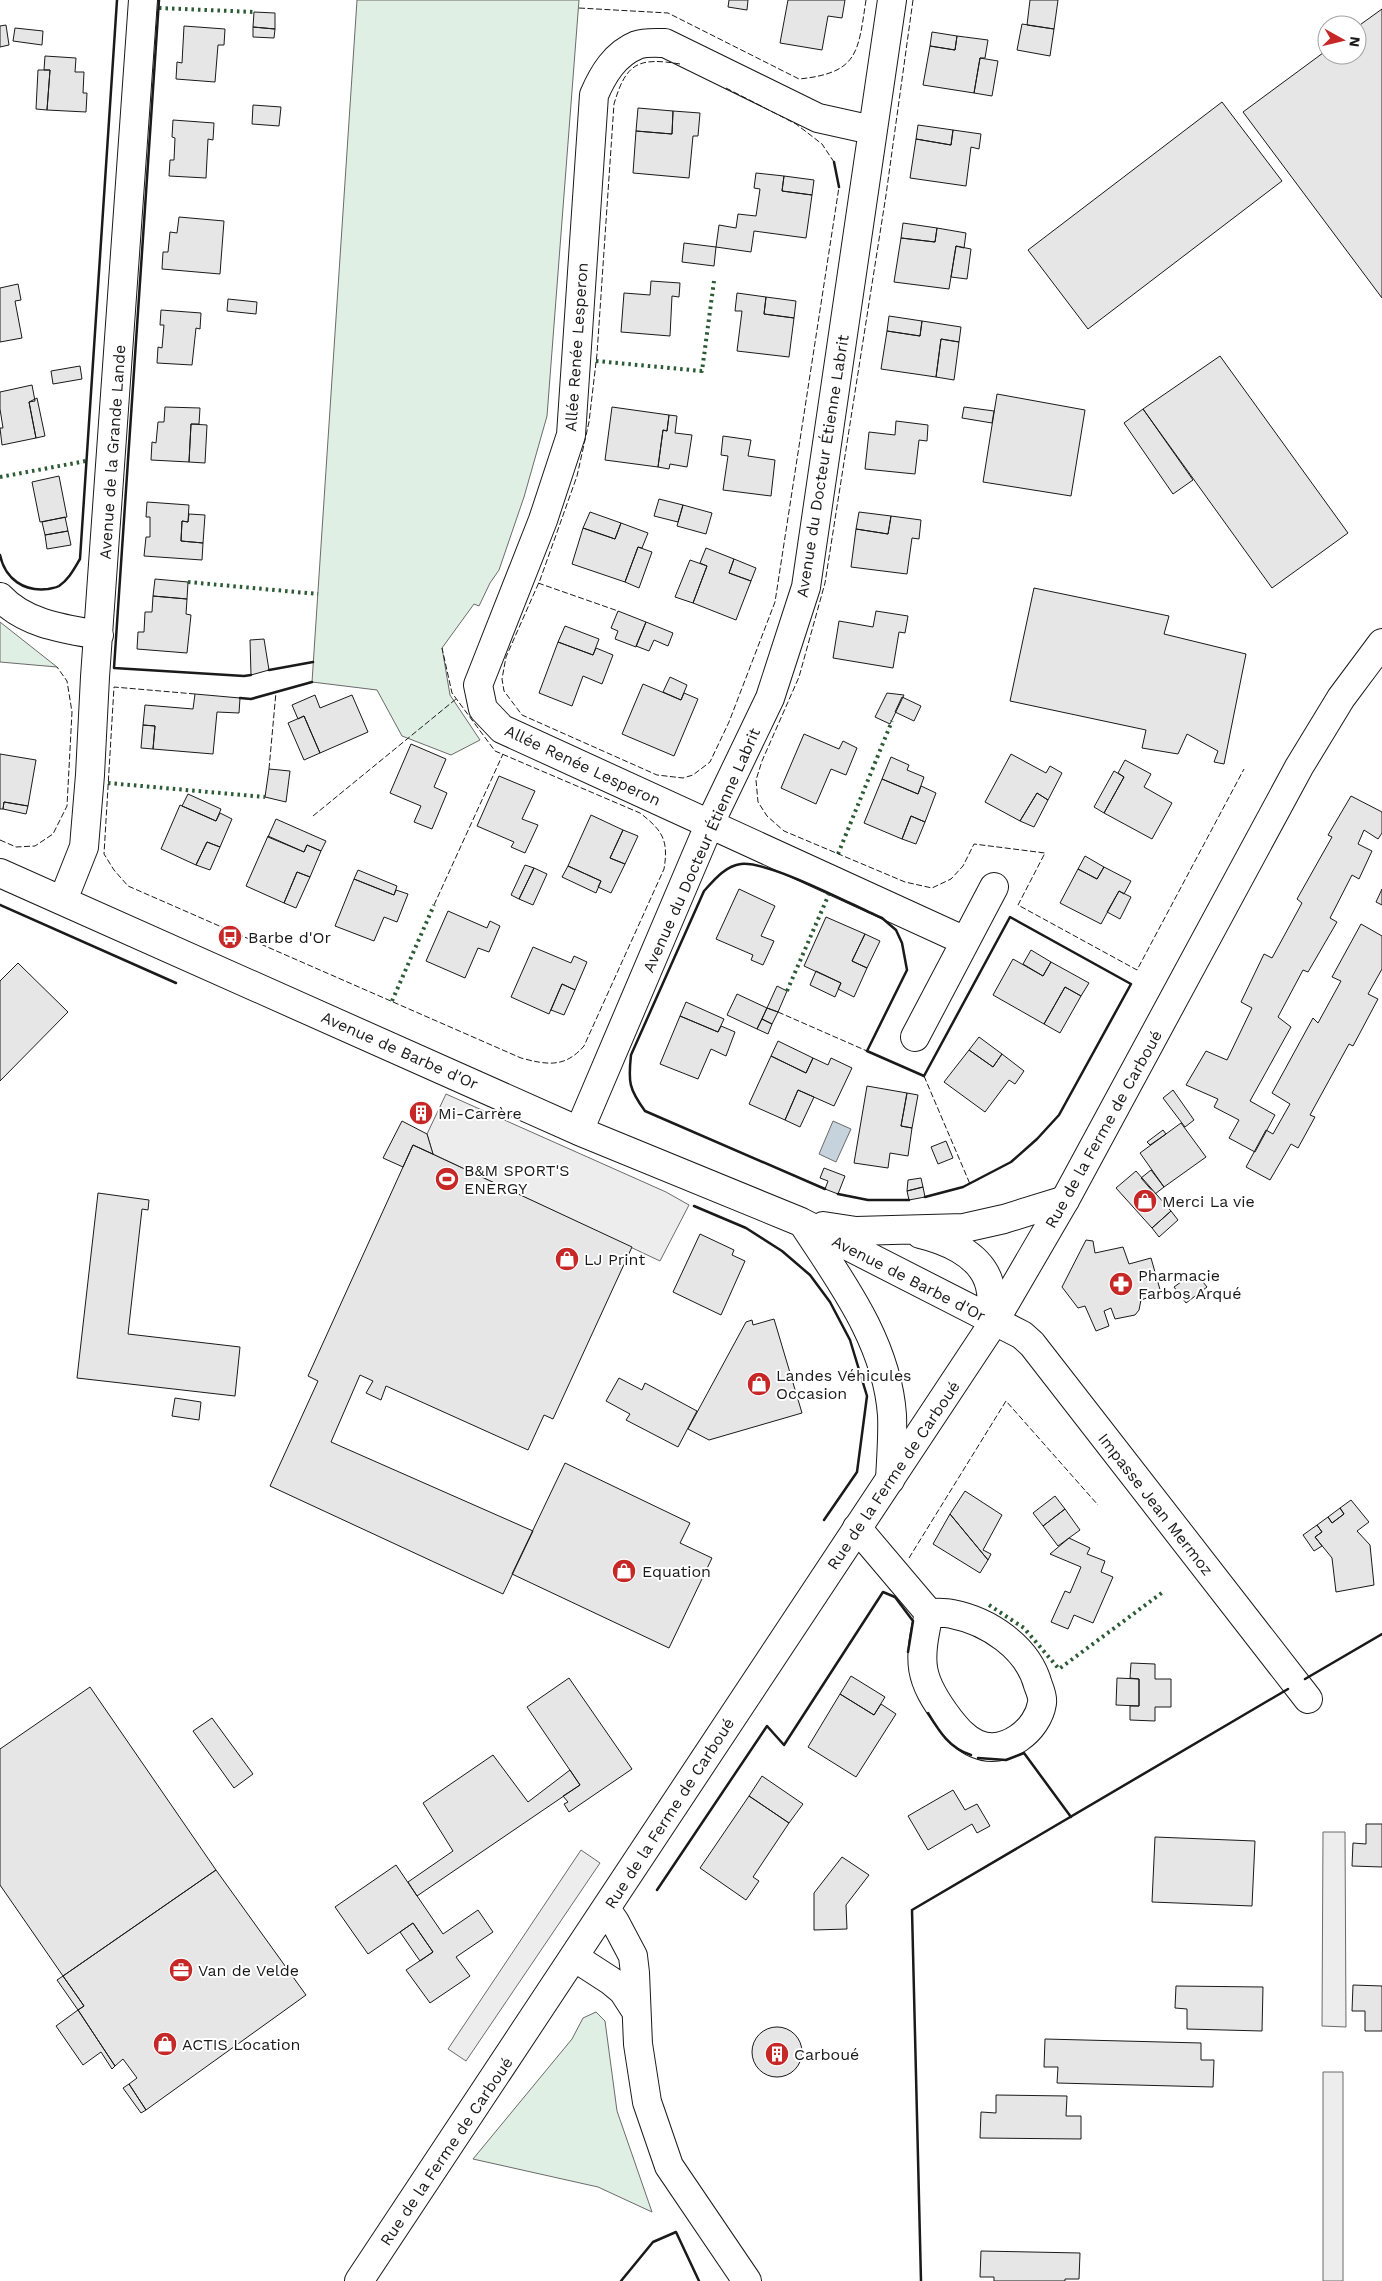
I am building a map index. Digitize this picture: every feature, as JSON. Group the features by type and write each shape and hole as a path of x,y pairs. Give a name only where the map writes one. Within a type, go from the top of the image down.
{"street":[{"name":"Avenue de la Grande Lande","path":"64,900 84,847 143,0"},
{"name":"Avenue du Docteur Étienne Labrit","path":"579,1131 710,823 770,698 806,587 892,0"},
{"name":"Allée Renée Lesperon","path":"872,130 818,118 665,43 638,44 622,55 605,72 594,95 571,435 543,520 478,685 483,709 502,729 965,941"},
{"path":"0,597 8,606 34,621 99,635"},
{"name":"Rue de la Ferme de Carboué","path":"359,2281 994,1322 1065,1200 1299,767 1341,698 1382,643"},
{"name":"Avenue de Barbe d'Or","path":"0,873 579,1131 801,1222 994,1322"},
{"path":"914,1036 994,887"},
{"name":"Avenue de Barbe d'Or","path":"801,1222 856,1231 964,1228 1004,1219 1065,1200"},
{"name":"Avenue de Barbe d'Or","path":"801,1222 846,1288 874,1344 885,1378 892,1413 890,1480"},
{"name":"Avenue de Barbe d'Or","path":"904,1230 934,1237 971,1256 988,1279 994,1322"},
{"name":"Impasse Jean Mermoz","path":"994,1322 1022,1335 1032,1344 1308,1699"},
{"path":"857,1528 929,1613 950,1613 975,1620 1019,1649 1036,1677 1043,1701 1036,1722 1020,1738 999,1746 978,1745 960,1734 932,1697 922,1670 921,1649 929,1613"},
{"path":"606,1909 616,1922 632,1956 638,2044 647,2102 669,2166 747,2281"},
{"path":"574,1957 623,1991 636,2011"}],"green space":[{"path":"357,0 579,0 547,416 524,497 499,570 490,583 479,606 474,604 442,648 450,695 480,740 451,755 402,736 377,690 312,682"},
{"path":"0,622 57,667 0,662"},
{"path":"596,2012 605,2021 617,2111 652,2212 598,2187 473,2159 572,2039 583,2018"}],"shaded area":[{"path":"446,1094 666,1192 689,1205 660,1261 433,1154 427,1134"},
{"path":"833,1121 851,1129 836,1162 819,1154"},
{"path":"1323,1832 1345,1832 1346,2027 1322,2026"},
{"path":"581,1850 600,1863 466,2061 448,2049"},
{"path":"1323,2072 1343,2072 1343,2281 1323,2281"}],"building":[{"path":"729,0 748,0 747,10 728,7"},
{"path":"788,0 845,0 842,18 828,16 822,50 780,43"},
{"path":"1030,0 1058,0 1054,29 1027,25"},
{"path":"1382,9 1382,298 1243,112 1317,57 1317,65 1367,65 1367,20"},
{"path":"254,12 275,13 275,29 253,27"},
{"path":"1022,24 1054,29 1050,56 1017,50"},
{"path":"6,25 9,45 0,47 0,26"},
{"path":"184,26 225,29 224,45 218,45 215,82 176,79 177,62 182,63"},
{"path":"253,27 275,29 274,38 253,37"},
{"path":"15,28 43,31 42,45 13,41"},
{"path":"932,32 957,36 955,50 930,46"},
{"path":"957,36 988,40 985,58 980,58 974,93 923,85 930,46 955,50"},
{"path":"45,56 76,58 75,72 84,72 83,93 87,93 86,112 47,110 50,70 44,70"},
{"path":"980,58 998,61 992,96 974,93"},
{"path":"38,70 50,70 47,110 36,109"},
{"path":"1222,102 1282,181 1088,329 1028,250"},
{"path":"253,105 281,107 279,126 252,124"},
{"path":"638,108 673,111 672,134 636,131"},
{"path":"673,111 700,113 698,136 693,136 689,178 633,173 636,131 672,134"},
{"path":"173,120 214,123 213,140 208,139 206,178 169,176 170,160 174,160 175,138 172,137"},
{"path":"918,125 953,130 951,145 916,139"},
{"path":"953,130 981,134 979,149 971,147 966,186 910,178 916,139 951,145"},
{"path":"756,173 784,176 782,191 812,195 806,238 754,231 751,252 716,247 719,225 736,228 738,214 756,216 760,189 754,188"},
{"path":"784,176 814,180 812,195 782,191"},
{"path":"179,217 224,221 220,274 162,269 163,252 168,252 170,232 177,233"},
{"path":"903,223 937,228 935,242 901,238"},
{"path":"937,228 966,233 964,248 956,246 949,289 894,282 901,238 935,242"},
{"path":"684,243 716,247 714,266 682,262"},
{"path":"956,246 971,249 967,279 951,277"},
{"path":"651,281 680,283 679,297 672,296 670,336 621,332 624,293 650,295"},
{"path":"18,284 21,300 15,301 22,338 0,342 0,288"},
{"path":"737,293 766,297 764,314 794,318 789,357 737,351 742,311 735,311"},
{"path":"766,297 796,301 794,318 764,314"},
{"path":"228,299 257,302 256,314 227,311"},
{"path":"161,310 201,313 200,329 196,328 192,365 157,363 158,347 162,348 164,325 160,325"},
{"path":"889,316 922,321 920,336 887,331"},
{"path":"922,321 961,327 959,342 941,339 936,377 881,369 887,331 920,336"},
{"path":"941,339 959,342 954,380 936,377"},
{"path":"1220,356 1348,533 1272,588 1143,409"},
{"path":"80,366 82,379 53,384 51,371"},
{"path":"32,385 35,401 29,402 36,438 2,445 0,428 3,428 0,392"},
{"path":"997,394 1085,410 1071,496 983,482"},
{"path":"37,398 45,436 36,438 29,402"},
{"path":"165,407 200,408 199,424 191,424 189,462 151,460 152,442 156,443 158,422 164,422"},
{"path":"612,407 669,415 667,431 663,430 658,467 605,460"},
{"path":"964,407 994,411 992,423 962,418"},
{"path":"1143,409 1193,480 1173,494 1124,423"},
{"path":"669,415 677,416 675,433 692,435 687,467 670,464 669,469 658,467 663,430 667,431"},
{"path":"896,421 928,425 927,441 919,440 915,474 865,469 869,432 895,435"},
{"path":"191,424 207,425 205,463 189,462"},
{"path":"723,436 751,440 748,456 775,460 771,496 723,490 728,456 721,455"},
{"path":"59,476 67,517 40,522 32,482"},
{"path":"659,499 683,505 678,522 654,516"},
{"path":"147,502 189,505 188,522 182,521 181,541 203,543 202,560 144,556 146,537 150,537 150,517 146,517"},
{"path":"683,505 712,513 706,534 677,526"},
{"path":"590,512 621,523 615,539 583,528"},
{"path":"859,512 891,516 888,534 856,529"},
{"path":"189,514 205,515 203,543 181,541 182,521 188,522"},
{"path":"891,516 921,520 919,539 912,538 907,574 851,567 856,529 888,534"},
{"path":"65,517 68,531 45,535 42,522"},
{"path":"621,523 648,533 642,548 638,547 625,582 572,564 583,528 615,539"},
{"path":"68,531 71,545 47,549 45,535"},
{"path":"638,547 652,552 639,588 625,582"},
{"path":"706,548 734,559 729,573 751,581 736,620 693,603 707,566 700,563"},
{"path":"734,559 756,568 751,581 729,573"},
{"path":"690,560 707,566 693,603 675,597"},
{"path":"155,579 188,582 187,599 153,596"},
{"path":"1034,588 1169,616 1164,634 1246,654 1224,764 1214,762 1218,751 1187,734 1178,754 1142,748 1146,730 1010,701"},
{"path":"153,596 187,599 186,614 191,615 187,653 137,649 138,632 144,632 145,612 152,612"},
{"path":"618,611 646,622 636,647 615,639 618,631 611,628"},
{"path":"876,611 908,616 905,633 899,632 893,668 833,658 839,621 873,627"},
{"path":"646,622 673,633 668,646 654,640 649,651 636,646"},
{"path":"565,626 599,639 593,655 558,642"},
{"path":"264,639 269,670 251,675 250,640"},
{"path":"558,642 593,655 596,648 613,655 602,684 583,676 572,706 539,693"},
{"path":"670,677 687,685 681,700 663,692"},
{"path":"643,684 681,700 684,693 698,699 674,756 622,734"},
{"path":"887,693 904,695 890,724 875,717"},
{"path":"195,694 240,698 239,713 217,712 213,754 153,749 155,726 143,725 145,705 193,709"},
{"path":"315,695 320,708 352,695 368,732 320,753 304,716 298,719 292,705"},
{"path":"902,697 921,706 914,721 895,712"},
{"path":"304,716 320,753 304,760 288,723"},
{"path":"143,725 155,726 153,749 141,748"},
{"path":"804,734 839,749 843,741 857,748 846,775 831,769 816,804 781,788"},
{"path":"411,744 446,759 434,787 447,793 432,829 414,822 421,806 390,793"},
{"path":"0,754 36,760 28,806 4,802 3,809 0,809"},
{"path":"1011,754 1046,773 1050,766 1062,773 1048,800 1037,793 1020,821 985,802"},
{"path":"891,757 909,765 907,770 924,777 918,794 882,779"},
{"path":"1125,760 1151,774 1144,787 1172,803 1152,839 1104,813 1124,777 1118,773"},
{"path":"269,769 290,771 286,802 265,797"},
{"path":"1114,771 1124,777 1104,813 1094,807"},
{"path":"499,776 535,791 522,819 538,825 525,853 511,847 514,842 477,826"},
{"path":"882,779 918,794 921,786 936,793 925,822 911,816 902,839 864,823"},
{"path":"1037,793 1048,800 1034,827 1020,821"},
{"path":"188,794 221,809 216,821 182,806"},
{"path":"1351,796 1382,812 1382,833 1378,839 1364,830 1358,844 1372,851 1359,879 1352,875 1330,918 1337,922 1308,972 1303,970 1278,1017 1291,1027 1250,1101 1275,1115 1255,1152 1229,1138 1239,1120 1214,1107 1218,1099 1186,1085 1206,1051 1227,1060 1252,1008 1241,1002 1264,954 1272,958 1302,903 1297,899 1332,837 1328,835"},
{"path":"4,802 28,806 26,814 3,809"},
{"path":"180,805 216,821 220,813 232,819 220,847 207,842 196,865 161,849"},
{"path":"591,815 623,830 610,858 625,864 611,893 598,887 601,881 568,866"},
{"path":"911,816 925,822 916,844 902,839"},
{"path":"276,819 326,841 321,851 307,845 304,852 268,837"},
{"path":"623,830 638,836 625,864 610,858"},
{"path":"268,836 304,852 307,845 321,851 310,877 297,872 284,903 246,886"},
{"path":"207,842 220,847 210,870 196,865"},
{"path":"1085,856 1104,867 1097,879 1078,869"},
{"path":"525,865 534,868 519,899 511,895"},
{"path":"568,866 601,881 596,893 562,877"},
{"path":"1104,867 1131,881 1124,894 1119,891 1101,924 1060,903 1078,869 1097,879"},
{"path":"534,868 547,874 533,905 519,899"},
{"path":"358,870 397,886 394,895 354,879"},
{"path":"297,872 310,877 296,908 284,903"},
{"path":"354,879 394,895 396,890 408,894 397,922 384,917 374,941 335,926"},
{"path":"739,889 775,906 761,936 774,941 763,965 751,960 753,955 716,939"},
{"path":"1382,889 1382,905 1376,902"},
{"path":"1119,891 1131,897 1120,919 1107,912"},
{"path":"448,911 487,928 490,921 500,926 489,952 478,948 465,978 426,961"},
{"path":"826,917 865,934 852,961 867,968 854,997 838,989 841,983 804,966"},
{"path":"1361,924 1382,936 1382,969 1368,994 1378,999 1353,1046 1349,1044 1310,1115 1315,1117 1298,1148 1291,1144 1270,1180 1246,1167 1266,1130 1273,1134 1290,1104 1272,1093 1313,1018 1318,1023 1341,981 1332,977"},
{"path":"865,934 880,941 867,968 852,961"},
{"path":"533,947 571,963 574,956 587,962 575,990 562,984 549,1014 511,997"},
{"path":"1031,950 1051,962 1043,976 1023,964"},
{"path":"1013,959 1043,976 1051,962 1089,983 1081,996 1065,987 1044,1024 993,995"},
{"path":"18,963 68,1012 0,1081 0,981"},
{"path":"816,971 841,983 835,997 810,985"},
{"path":"562,984 575,990 564,1015 551,1010"},
{"path":"777,986 787,991 778,1012 767,1008"},
{"path":"1065,987 1081,996 1060,1033 1044,1024"},
{"path":"737,994 767,1008 757,1029 727,1015"},
{"path":"686,1002 724,1019 718,1032 680,1016"},
{"path":"767,1008 778,1012 772,1024 762,1019"},
{"path":"680,1016 718,1032 721,1026 735,1032 726,1056 711,1049 698,1079 660,1064"},
{"path":"762,1019 772,1024 768,1034 757,1029"},
{"path":"979,1037 1002,1054 993,1067 969,1050"},
{"path":"778,1041 813,1058 806,1073 771,1056"},
{"path":"969,1050 993,1067 1002,1054 1024,1071 1015,1084 1009,1080 985,1112 944,1082"},
{"path":"771,1056 806,1073 813,1058 828,1065 831,1058 852,1068 834,1106 798,1090 785,1120 749,1104"},
{"path":"867,1086 907,1093 901,1126 912,1128 908,1156 890,1153 888,1168 854,1163"},
{"path":"798,1090 814,1097 800,1127 785,1120"},
{"path":"1173,1090 1194,1120 1185,1127 1163,1098"},
{"path":"907,1093 918,1095 912,1128 901,1126"},
{"name":"Mi-Carrère","path":"418,1101 432,1109 425,1124 410,1117"},
{"path":"402,1121 427,1134 433,1154 413,1145 403,1167 383,1158"},
{"path":"1181,1123 1206,1157 1164,1187 1140,1153"},
{"path":"1163,1130 1166,1134 1150,1145 1147,1142"},
{"path":"946,1141 953,1158 938,1164 931,1147"},
{"path":"413,1145 632,1247 553,1419 544,1415 528,1450 386,1386 381,1400 366,1393 373,1381 360,1375 331,1442 533,1531 503,1594 270,1486 318,1381 308,1376"},
{"path":"824,1168 845,1176 838,1194 825,1189 828,1181 820,1178"},
{"path":"1151,1170 1164,1187 1155,1194 1141,1178"},
{"path":"1136,1171 1171,1211 1152,1228 1116,1188"},
{"path":"921,1178 923,1187 907,1191 908,1180"},
{"path":"923,1187 925,1197 909,1200 907,1191"},
{"path":"98,1193 149,1200 148,1210 142,1209 128,1334 240,1347 235,1396 77,1378"},
{"path":"1171,1211 1178,1220 1159,1237 1152,1228"},
{"path":"700,1234 734,1250 732,1255 745,1261 721,1315 673,1292"},
{"path":"1086,1240 1093,1241 1095,1253 1123,1247 1129,1264 1151,1258 1161,1293 1141,1300 1139,1310 1135,1315 1115,1319 1111,1308 1104,1311 1109,1326 1096,1331 1085,1306 1078,1308 1062,1287"},
{"path":"1195,1272 1207,1287 1186,1303 1174,1287"},
{"path":"774,1319 802,1413 709,1440 688,1429 746,1322 752,1320 753,1325"},
{"path":"619,1378 642,1390 645,1383 697,1411 678,1447 626,1420 630,1414 606,1401"},
{"path":"175,1398 201,1402 199,1420 172,1416"},
{"path":"565,1463 690,1523 680,1543 712,1558 669,1648 512,1574"},
{"path":"965,1491 1002,1515 983,1550 991,1554 988,1560 950,1514"},
{"path":"1055,1496 1065,1509 1043,1526 1033,1513"},
{"path":"1351,1500 1369,1522 1357,1531 1370,1545 1374,1585 1336,1592 1332,1558 1315,1537 1322,1532 1317,1525 1328,1517 1332,1523 1344,1514 1340,1508"},
{"path":"1340,1508 1344,1514 1332,1523 1328,1517"},
{"path":"1065,1509 1080,1530 1058,1546 1043,1526"},
{"path":"950,1514 988,1560 980,1573 933,1544"},
{"path":"1317,1525 1322,1532 1315,1537 1322,1546 1314,1551 1303,1535"},
{"path":"1069,1538 1090,1548 1087,1554 1105,1561 1101,1572 1113,1577 1093,1623 1074,1615 1068,1629 1051,1622 1065,1591 1070,1593 1081,1567 1050,1554"},
{"path":"1131,1663 1155,1664 1155,1679 1171,1679 1171,1707 1155,1707 1155,1721 1130,1720 1130,1706 1139,1706 1139,1679 1130,1678"},
{"path":"851,1676 885,1697 874,1715 840,1694"},
{"path":"569,1678 632,1769 569,1812 564,1804 568,1802 563,1796 580,1785 527,1707"},
{"path":"1117,1678 1139,1679 1139,1706 1116,1705"},
{"path":"90,1687 216,1870 63,1976 0,1885 0,1749"},
{"path":"840,1694 874,1715 881,1704 896,1714 856,1777 808,1747"},
{"path":"212,1718 253,1774 234,1788 193,1731"},
{"path":"493,1755 528,1802 570,1770 580,1785 417,1896 408,1882 453,1851 423,1803"},
{"path":"762,1776 803,1804 789,1823 749,1796"},
{"path":"953,1790 965,1810 977,1804 990,1826 977,1833 972,1824 928,1850 908,1816"},
{"path":"749,1796 789,1823 753,1877 759,1881 746,1900 700,1868"},
{"path":"1366,1824 1382,1824 1382,1867 1352,1866 1353,1843 1366,1844"},
{"path":"1155,1837 1255,1841 1252,1906 1152,1902"},
{"path":"842,1857 869,1875 846,1905 847,1929 814,1930 814,1893"},
{"path":"396,1865 443,1934 478,1910 493,1932 456,1957 470,1976 430,2003 406,1970 433,1952 413,1923 368,1954 335,1907"},
{"path":"216,1870 306,1995 146,2110 129,2084 137,2078 123,2059 115,2066 78,2010 84,2006 63,1976"},
{"path":"413,1923 433,1952 420,1961 400,1932"},
{"path":"63,1976 84,2006 78,2010 57,1980"},
{"path":"1353,1985 1382,1986 1382,2031 1365,2031 1365,2011 1352,2011"},
{"path":"1176,1986 1263,1987 1262,2031 1187,2029 1187,2009 1175,2008"},
{"path":"78,2010 115,2066 112,2069 101,2052 83,2065 56,2026"},
{"name":"Carboué","path":"772,2027 782,2027 795,2034 802,2047 802,2057 795,2070 782,2077 772,2077 763,2073 756,2066 752,2057 752,2047 756,2038 763,2031"},
{"path":"1045,2039 1201,2043 1201,2060 1214,2060 1213,2087 1057,2083 1058,2067 1044,2067"},
{"path":"129,2084 146,2110 141,2113 123,2088"},
{"path":"996,2095 1067,2096 1066,2116 1081,2116 1081,2139 980,2138 981,2112 996,2113"},
{"path":"981,2251 1080,2253 1079,2279 1065,2279 1065,2281 994,2281 994,2277 980,2277"}],"hedge":[{"path":"159,8 254,12"},
{"path":"596,361 702,371 714,281"},
{"path":"0,477 86,461"},
{"path":"188,582 318,594"},
{"path":"838,854 892,721"},
{"path":"108,783 265,797"},
{"path":"787,991 829,894"},
{"path":"392,1001 434,905"},
{"path":"989,1605 1024,1628 1059,1669 1163,1592"}],"fence":[{"path":"579,8 668,13 799,79 819,76 834,71 852,57 861,33 866,0"},
{"path":"913,0 886,195 825,583 799,677 762,761 756,780 758,802 767,816 784,831 905,882 932,888 951,879 963,866 974,844 1045,853 1018,905 1137,970 1244,769"},
{"path":"680,64 654,62 636,66 623,79 614,104 597,354 589,422 577,476 540,580 506,657 502,679 504,691 522,715 657,775 683,778 693,775 710,762 729,722 775,602 839,187"},
{"path":"726,88 796,124 822,144 834,162"},
{"path":"538,583 618,611"},
{"path":"195,694 114,687 104,854 114,870 128,886 521,1058 547,1063 563,1061 570,1058 584,1046 664,869 665,850 662,836 654,825 640,813 495,751 452,693 442,648"},
{"path":"0,840 16,847 35,846 53,834 67,806 72,712 67,681 57,667"},
{"path":"269,769 276,692"},
{"path":"313,816 456,699"},
{"path":"434,905 503,754"},
{"path":"778,1012 867,1051"},
{"path":"924,1076 970,1184"},
{"path":"909,1558 1006,1401 1098,1505"}],"wall":[{"path":"0,555 6,571 11,577 24,586 39,589 59,586 68,577 80,559 117,0"},
{"path":"159,0 114,668 251,675"},
{"path":"834,162 839,187"},
{"path":"269,670 313,662"},
{"path":"240,698 251,699 312,682"},
{"path":"825,1189 645,1111 631,1085 631,1055 704,891 720,874 735,865 754,865 790,876 882,918 896,930 902,943 907,970 867,1051 924,1076 1010,917 1131,984 1059,1115 1037,1139 1011,1162 963,1187 925,1197"},
{"path":"0,905 176,983"},
{"path":"838,1194 868,1200 909,1200"},
{"path":"694,1206 746,1228 782,1251 810,1275 830,1302 850,1340 867,1396 857,1472 824,1520"},
{"path":"657,1890 767,1726 784,1745 883,1592 895,1597 913,1621 908,1652"},
{"path":"1305,1679 1382,1634"},
{"path":"921,2281 912,1910 1288,1689"},
{"path":"928,1713 951,1743 963,1752 971,1755"},
{"path":"978,1758 1006,1760 1024,1753 1071,1817"},
{"path":"621,2281 653,2242 676,2232 699,2281"}],"place":[{"name":"Barbe d'Or","path":"230,937"},
{"name":"Mi-Carrère","path":"421,1113"},
{"name":"B&M SPORT'S ENERGY","path":"447,1179"},
{"name":"Merci La vie","path":"1145,1201"},
{"name":"LJ Print","path":"567,1259"},
{"name":"Pharmacie Farbos Arqué","path":"1121,1284"},
{"name":"Landes Véhicules Occasion","path":"759,1384"},
{"name":"Equation","path":"624,1571"},
{"name":"Van de Velde","path":"181,1970"},
{"name":"ACTIS Location","path":"165,2044"},
{"name":"Carboué","path":"777,2054"}]}
